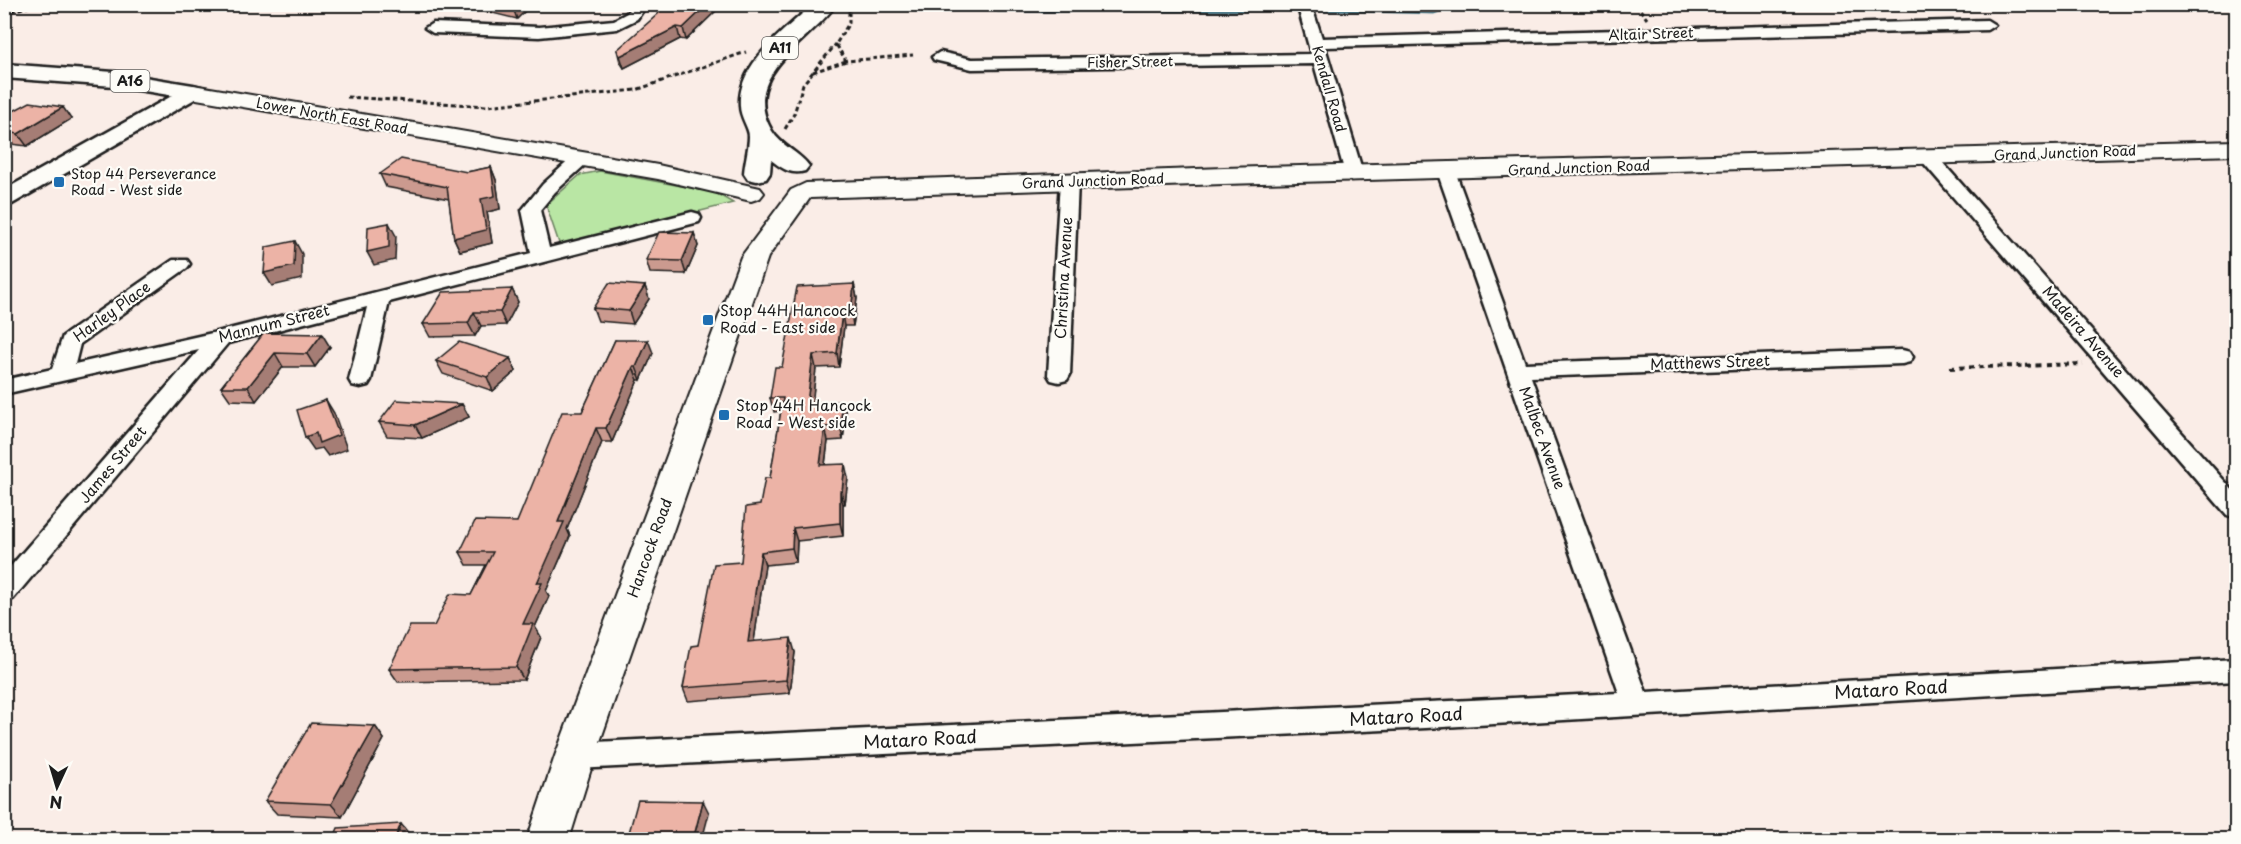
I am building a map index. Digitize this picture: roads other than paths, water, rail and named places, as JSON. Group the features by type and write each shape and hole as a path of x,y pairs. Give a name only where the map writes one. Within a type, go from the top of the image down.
{"main road":[{"name":"A11","path":"755,185 771,136 751,103 760,71 826,4"},
{"name":"Lower North East Road","path":"4,70 114,79 658,172 755,185 778,200 803,182"},
{"path":"771,136 779,154 803,182"},
{"name":"Grand Junction Road","path":"803,182 921,187 2236,148"},
{"path":"755,185 780,165 803,182"},
{"name":"Hancock Road","path":"548,840 575,756 755,257 803,182"},
{"name":"Hancock Road","path":"755,185 759,218 755,257"}],"street":[{"path":"433,28 539,32 617,24 632,16 640,4"},
{"name":"Kendall Road","path":"1305,9 1354,173"},
{"name":"Altair Street","path":"1318,51 1987,25"},
{"name":"Fisher Street","path":"940,57 972,64 1318,51"},
{"path":"4,199 193,92"},
{"name":"Madeira Avenue","path":"1928,157 2236,509"},
{"path":"541,255 531,210 549,188 581,159"},
{"name":"Malbec Avenue","path":"1446,171 1637,704"},
{"name":"Christina Avenue","path":"1059,375 1069,181"},
{"name":"Mannum Street","path":"4,387 221,338 692,218"},
{"name":"Harley Place","path":"62,373 70,341 180,264"},
{"path":"360,380 380,297"},
{"name":"James Street","path":"4,592 221,338"},
{"name":"Matthews Street","path":"1517,370 1902,357"},
{"name":"Mataro Road","path":"575,756 1637,704 2236,670"}],"waterway":[{"path":"986,4 998,10 1336,9 1434,12 1456,4"}],"place":[{"name":"Stop 44 Perseverance Road - West side","path":"59,182"},
{"name":"Stop 44H Hancock Road - East side","path":"708,320"},
{"name":"Stop 44H Hancock Road - West side","path":"724,415"}]}
